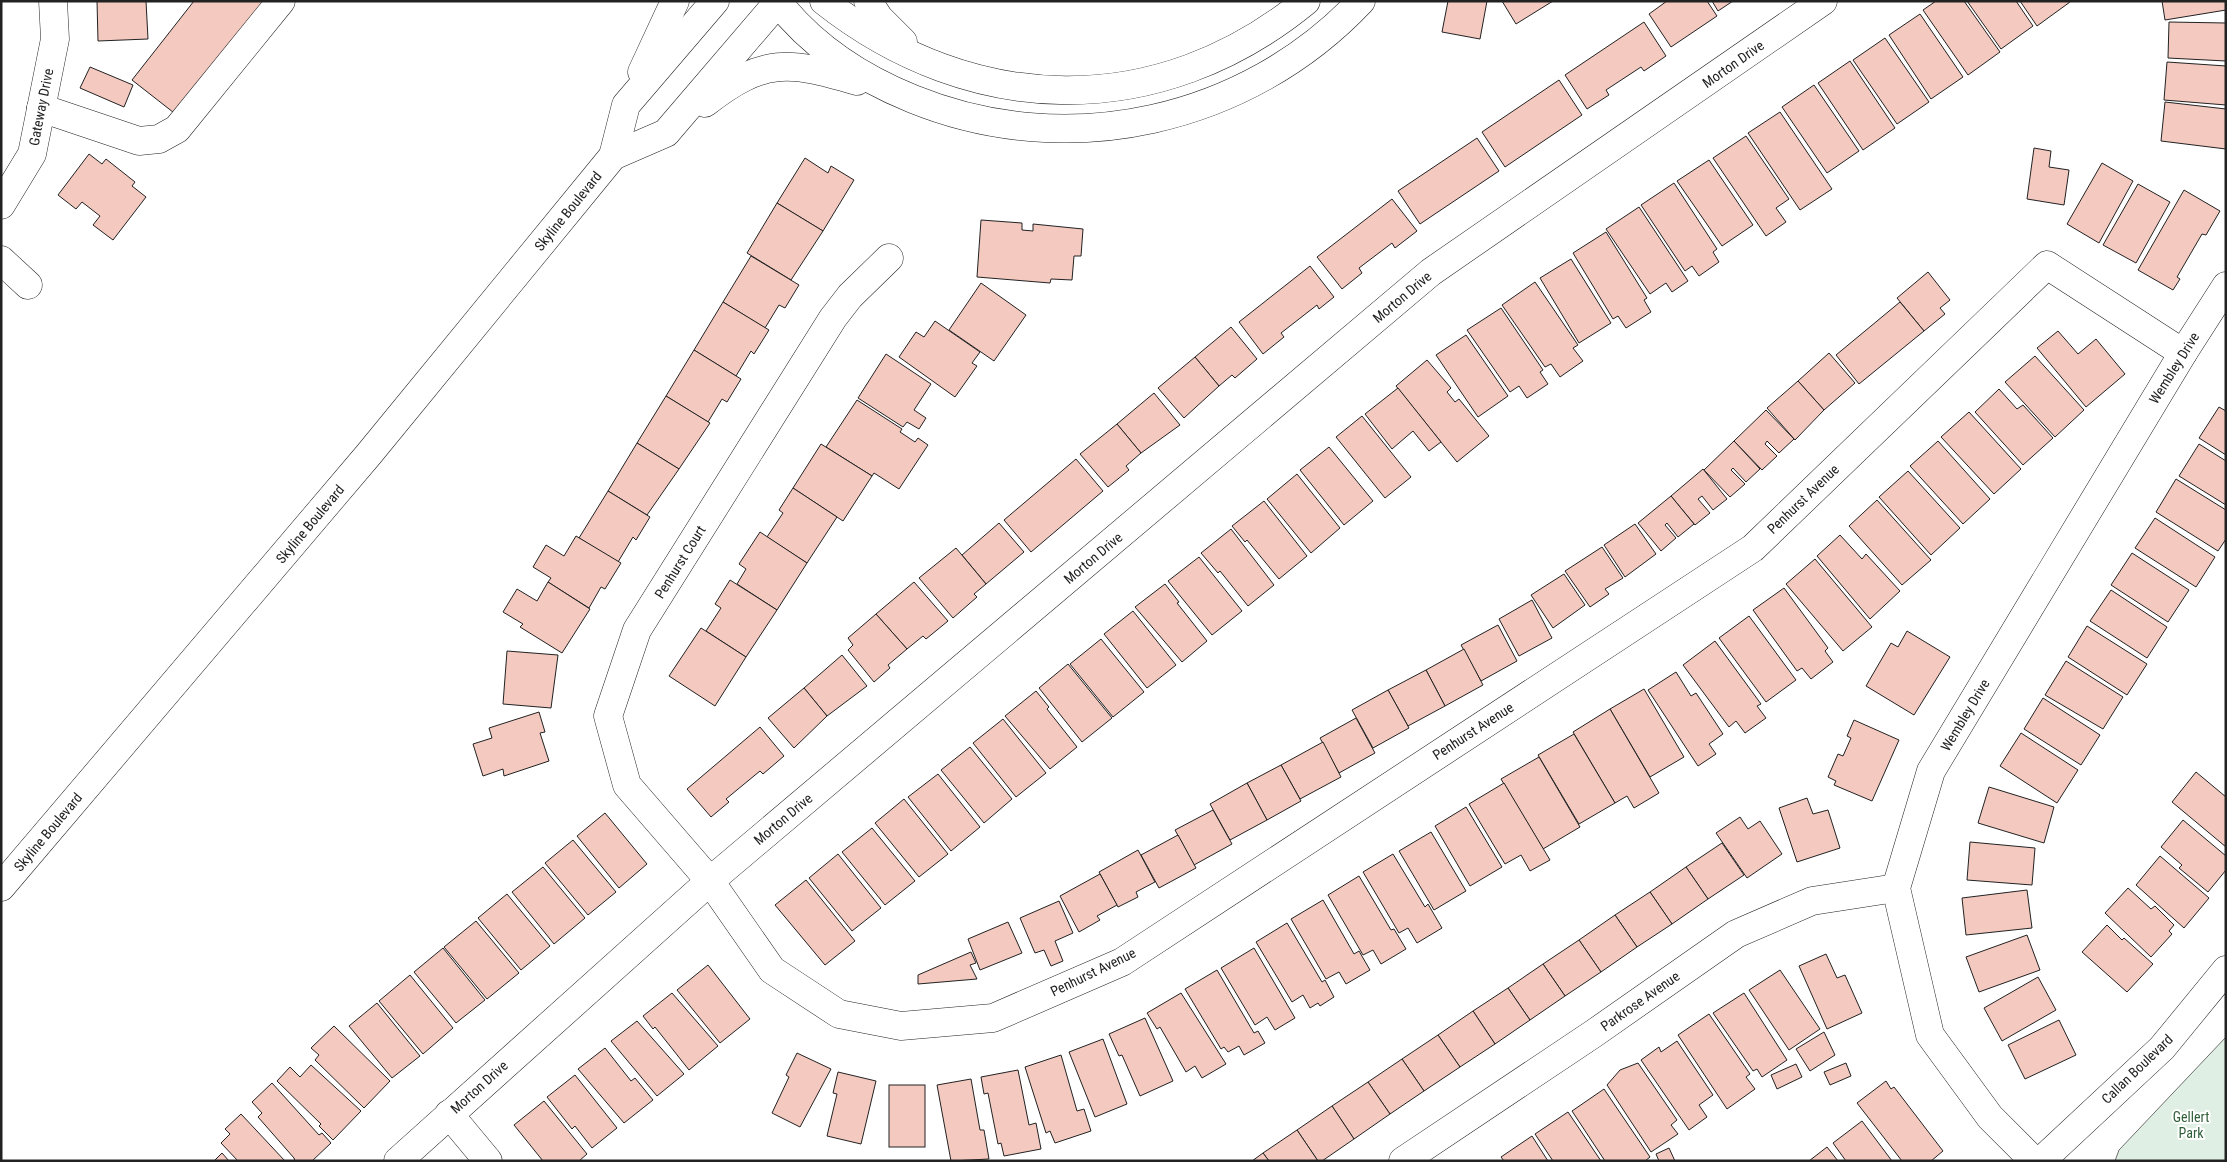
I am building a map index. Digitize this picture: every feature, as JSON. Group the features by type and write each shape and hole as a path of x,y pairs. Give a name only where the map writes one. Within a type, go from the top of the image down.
{"street":[{"name":"Gateway Drive","path":"1,205 32,154 55,39 53,1"},
{"path":"41,108 139,141 159,139 177,129 281,1"},
{"path":"626,104 675,1"},
{"name":"Skyline Boulevard","path":"1,886 352,474 613,156 626,104 715,1"},
{"path":"824,1 895,49 924,62 974,80 1006,86 1064,90 1125,85 1168,75 1210,61 1264,33 1306,1"},
{"path":"868,1 887,27 924,62"},
{"path":"666,133 736,81 762,69 775,66 812,68 895,91 953,113 1012,126 1071,129 1133,124 1190,110 1247,86 1274,72 1317,42 1361,1"},
{"name":"Morton Drive","path":"398,1161 710,881 1430,272 1823,1"},
{"path":"778,2 819,45 848,66 895,91"},
{"name":"Skyline Boulevard","path":"613,156 666,133 778,2"},
{"name":"Penhurst Court","path":"710,881 627,785 608,716 637,630 833,318 856,290 889,258"},
{"path":"1,260 28,285"},
{"name":"Penhurst Avenue","path":"710,881 772,970 839,1014 901,1026 993,1018 1122,962 1753,548 2047,265 2183,353"},
{"name":"Wembley Drive","path":"2034,1161 1990,1117 1930,1035 1896,888 1931,771 2183,353 2226,286"},
{"name":"Parkrose Avenue","path":"1403,1161 1593,1034 1736,934 1812,901 1896,888"},
{"name":"Callan Boulevard","path":"2041,1161 2162,1048 2226,970"},
{"path":"449,1114 488,1161"}],"green space":[{"name":"Gellert Park","path":"2226,1037 2226,1161 2115,1161 2119,1150"}],"building":[{"path":"97,1 146,1 148,39 98,41"},
{"path":"194,1 268,1 178,116 132,80"},
{"path":"1448,1 1487,1 1480,39 1442,32"},
{"path":"1502,1 1553,1 1516,24"},
{"path":"1667,1 1707,1 1717,16 1671,47 1649,14"},
{"path":"1712,1 1733,1 1718,11"},
{"path":"1936,1 1964,1 2000,52 1968,75 1923,10"},
{"path":"1967,1 2016,1 2033,26 2001,49"},
{"path":"2020,1 2070,1 2070,2 2037,26"},
{"path":"2162,1 2226,1 2226,10 2165,20"},
{"path":"1920,14 1963,77 1931,99 1889,35"},
{"path":"1644,22 1666,56 1644,71 1641,67 1606,90 1609,95 1587,109 1565,75"},
{"path":"2169,22 2226,23 2226,61 2168,58"},
{"path":"1885,38 1929,102 1897,124 1853,60"},
{"path":"1850,61 1895,128 1863,150 1818,83"},
{"path":"2167,62 2226,66 2226,105 2164,100"},
{"path":"90,67 133,85 124,107 80,88"},
{"path":"1559,80 1582,115 1505,167 1482,132"},
{"path":"1814,85 1859,151 1827,173 1782,107"},
{"path":"2165,102 2226,109 2226,149 2161,141"},
{"path":"1780,112 1832,189 1800,210 1748,133"},
{"path":"1746,136 1789,199 1776,208 1786,222 1766,236 1713,158"},
{"path":"1477,138 1499,171 1420,224 1398,191"},
{"path":"2034,148 2051,151 2049,167 2069,170 2064,205 2027,199"},
{"path":"89,154 102,164 106,159 135,182 132,186 146,197 113,240 93,225 100,216 82,202 76,209 58,195"},
{"path":"805,158 828,173 831,166 854,180 823,231 777,203"},
{"path":"1709,160 1753,225 1722,246 1677,181"},
{"path":"2102,163 2133,181 2099,243 2067,224"},
{"path":"1674,183 1717,249 1713,252 1719,262 1699,276 1692,266 1685,271 1641,205"},
{"path":"2138,184 2170,202 2136,263 2103,245"},
{"path":"2184,190 2220,211 2206,235 2202,234 2177,277 2180,279 2173,290 2138,270"},
{"path":"1392,199 1417,231 1395,248 1392,243 1359,268 1362,273 1342,289 1317,257"},
{"path":"777,203 823,231 791,280 747,253"},
{"path":"1639,207 1688,281 1672,292 1666,283 1650,294 1606,229"},
{"path":"981,220 1022,223 1022,230 1033,231 1033,224 1083,229 1081,256 1074,256 1072,280 1051,279 1050,283 977,277"},
{"path":"1606,232 1647,298 1644,300 1651,312 1626,328 1618,316 1613,319 1573,253"},
{"path":"751,256 799,285 785,308 779,305 765,328 723,302"},
{"path":"1571,259 1611,323 1579,343 1540,278"},
{"path":"1310,266 1334,297 1319,309 1317,305 1281,333 1284,337 1263,354 1239,322"},
{"path":"1928,272 1950,300 1940,308 1945,314 1924,331 1897,298"},
{"path":"1535,282 1578,345 1573,348 1583,361 1560,377 1551,364 1545,367 1502,305"},
{"path":"981,283 1026,315 994,361 949,330"},
{"path":"723,302 769,330 754,354 751,351 736,376 694,350"},
{"path":"1900,302 1924,331 1859,384 1836,355"},
{"path":"1501,308 1543,370 1540,372 1548,384 1527,398 1519,386 1510,392 1467,330"},
{"path":"935,321 980,352 972,363 977,366 955,397 899,357 916,332 924,337"},
{"path":"1231,327 1257,359 1235,378 1232,375 1219,386 1195,357"},
{"path":"2058,331 2078,354 2096,339 2125,374 2086,407 2037,348"},
{"path":"1466,335 1508,396 1478,417 1436,355"},
{"path":"694,350 741,379 727,402 722,399 708,422 666,396"},
{"path":"1829,353 1855,383 1824,410 1798,381"},
{"path":"886,354 931,384 914,410 926,418 919,429 907,422 903,427 858,398"},
{"path":"2035,356 2084,410 2055,437 2005,382"},
{"path":"1195,357 1219,386 1184,418 1158,388"},
{"path":"1427,360 1451,388 1447,392 1455,402 1459,399 1489,436 1457,462 1396,386"},
{"path":"1798,381 1824,410 1795,440 1767,408"},
{"path":"1398,388 1441,442 1429,451 1413,431 1392,449 1365,414"},
{"path":"1999,389 2017,409 2023,405 2053,438 2023,465 1975,412"},
{"path":"1154,393 1180,425 1141,453 1117,424"},
{"path":"666,396 710,423 679,469 637,443"},
{"path":"857,400 902,429 900,432 915,442 918,438 928,445 899,489 874,473 872,476 826,447"},
{"path":"2219,407 2226,411 2226,455 2199,438"},
{"path":"1766,410 1794,439 1779,453 1767,441 1765,444 1777,456 1762,470 1734,441"},
{"path":"1969,412 2021,469 1994,494 1941,437"},
{"path":"1362,416 1411,477 1385,498 1336,437"},
{"path":"1117,424 1141,453 1126,466 1129,470 1108,487 1080,454"},
{"path":"1734,441 1760,469 1746,482 1733,468 1731,470 1745,484 1730,497 1704,470"},
{"path":"1938,441 1990,499 1963,524 1910,466"},
{"path":"637,443 679,469 647,515 608,491"},
{"path":"821,444 872,476 843,521 793,488"},
{"path":"2199,444 2226,461 2226,505 2179,476"},
{"path":"1329,447 1373,501 1344,525 1300,470"},
{"path":"1076,459 1103,491 1031,552 1004,520"},
{"path":"1703,469 1727,499 1713,510 1702,496 1698,499 1710,513 1695,525 1671,496"},
{"path":"1908,471 1960,528 1931,555 1879,497"},
{"path":"1297,474 1340,528 1311,553 1267,499"},
{"path":"2176,479 2226,510 2226,539 2218,551 2156,512"},
{"path":"793,488 837,517 807,563 767,537 783,513 779,510"},
{"path":"608,491 650,517 636,540 633,537 618,562 579,538"},
{"path":"1671,496 1694,524 1678,537 1667,523 1665,525 1676,538 1661,551 1638,523"},
{"path":"1877,500 1931,560 1902,585 1849,526"},
{"path":"1264,501 1307,556 1279,579 1247,540 1245,542 1232,526"},
{"path":"2155,518 2215,557 2196,587 2135,548"},
{"path":"999,523 1024,552 986,584 962,555"},
{"path":"1635,524 1656,554 1625,577 1604,545"},
{"path":"1231,529 1274,585 1248,606 1220,571 1218,573 1201,553"},
{"path":"760,532 807,563 777,610 737,584 746,569 739,564"},
{"path":"1840,535 1862,559 1866,554 1900,591 1870,619 1817,556"},
{"path":"576,536 621,563 605,589 601,587 589,608 548,582 551,578 533,567 546,545 564,556"},
{"path":"1602,547 1623,578 1605,589 1609,594 1590,607 1565,571"},
{"path":"956,548 986,584 974,594 977,597 953,618 919,578"},
{"path":"2132,553 2189,590 2168,622 2111,585"},
{"path":"1199,557 1242,611 1212,635 1168,581"},
{"path":"1815,559 1872,627 1843,651 1786,584"},
{"path":"1564,574 1585,605 1553,628 1531,595"},
{"path":"730,580 777,610 746,657 706,631 721,608 715,604"},
{"path":"548,582 590,609 562,653 520,627 523,624 503,612 517,589 537,601"},
{"path":"914,582 948,621 926,639 923,636 907,649 876,614"},
{"path":"1165,584 1179,602 1177,603 1207,641 1182,662 1135,607"},
{"path":"1784,588 1828,648 1825,651 1833,662 1811,679 1802,668 1797,671 1753,610"},
{"path":"2111,590 2167,627 2147,658 2090,621"},
{"path":"1532,600 1552,638 1519,656 1499,619"},
{"path":"1133,611 1176,665 1147,688 1104,634"},
{"path":"876,614 907,649 888,665 890,668 874,682 848,650 853,645 848,638"},
{"path":"1749,616 1796,680 1766,702 1719,638"},
{"path":"1498,625 1517,661 1481,681 1461,645"},
{"path":"2087,626 2147,664 2127,695 2068,657"},
{"path":"701,628 746,657 715,706 669,676"},
{"path":"1907,631 1950,657 1914,715 1866,686 1891,643 1898,647"},
{"path":"1101,639 1144,692 1113,717 1070,664"},
{"path":"1715,641 1761,704 1757,706 1766,718 1745,733 1736,721 1729,727 1683,665"},
{"path":"1464,649 1483,685 1445,706 1426,670"},
{"path":"507,651 558,655 551,708 503,704"},
{"path":"842,655 867,686 827,716 804,688"},
{"path":"2066,661 2123,697 2103,729 2045,695"},
{"path":"1068,664 1112,718 1082,742 1039,688"},
{"path":"1426,670 1445,706 1408,726 1388,690"},
{"path":"1676,672 1691,696 1696,693 1723,734 1709,744 1716,754 1698,766 1648,690"},
{"path":"804,688 827,716 794,748 768,718"},
{"path":"1644,689 1684,757 1650,777 1610,709"},
{"path":"1388,690 1409,728 1373,748 1352,710"},
{"path":"1036,691 1049,707 1047,709 1077,747 1050,769 1005,716"},
{"path":"2043,698 2100,735 2081,765 2024,729"},
{"path":"1610,709 1659,793 1634,808 1627,796 1615,803 1573,732"},
{"path":"539,712 545,732 540,733 549,761 504,776 503,769 483,776 473,744 492,738 489,728"},
{"path":"1356,718 1375,753 1339,773 1320,738"},
{"path":"1003,719 1046,773 1016,797 973,743"},
{"path":"1854,720 1899,740 1872,801 1834,785 1836,781 1828,777 1838,754 1843,756 1851,738 1847,736"},
{"path":"760,727 784,756 763,774 760,771 726,799 729,802 711,817 687,789"},
{"path":"2021,733 2078,770 2057,803 2000,766"},
{"path":"1574,734 1615,803 1579,824 1538,755"},
{"path":"1323,742 1341,777 1300,799 1281,765"},
{"path":"970,747 1012,799 984,823 941,770"},
{"path":"1539,757 1580,827 1543,849 1501,779"},
{"path":"1281,765 1301,801 1267,820 1247,783"},
{"path":"2196,772 2226,797 2226,847 2172,802"},
{"path":"938,774 980,827 951,851 908,797"},
{"path":"1247,783 1267,820 1230,840 1210,804"},
{"path":"1504,783 1550,860 1530,871 1521,855 1505,864 1469,804"},
{"path":"1989,787 2054,807 2044,843 1978,823"},
{"path":"1807,798 1813,814 1828,810 1840,848 1797,862 1779,808"},
{"path":"904,799 948,854 919,877 875,823"},
{"path":"1466,807 1502,867 1470,886 1435,826"},
{"path":"1213,810 1232,844 1194,865 1175,830"},
{"path":"605,813 647,864 619,888 577,836"},
{"path":"1740,817 1748,829 1760,821 1782,854 1747,878 1716,833"},
{"path":"2183,820 2226,856 2226,870 2208,892 2179,868 2182,865 2161,847"},
{"path":"872,828 915,881 885,905 842,852"},
{"path":"1431,832 1466,891 1434,910 1399,851"},
{"path":"1178,835 1196,868 1159,888 1141,855"},
{"path":"573,840 616,892 588,915 545,863"},
{"path":"1970,842 2035,848 2032,885 1967,880"},
{"path":"1722,843 1744,875 1708,899 1686,867"},
{"path":"1138,850 1155,882 1136,892 1138,897 1118,907 1099,872"},
{"path":"838,854 881,908 852,931 809,878"},
{"path":"1393,854 1425,907 1428,904 1442,928 1417,943 1408,928 1399,933 1363,872"},
{"path":"2160,856 2209,898 2184,928 2136,885"},
{"path":"543,867 585,918 554,944 512,892"},
{"path":"1686,867 1708,899 1672,924 1650,892"},
{"path":"1100,874 1117,905 1097,916 1100,920 1079,932 1060,896"},
{"path":"1359,876 1391,930 1394,929 1406,949 1381,964 1373,950 1363,955 1328,895"},
{"path":"806,880 855,941 825,965 775,905"},
{"path":"2128,888 2151,909 2155,906 2174,925 2169,931 2172,934 2151,957 2105,913"},
{"path":"2027,890 2032,928 1966,935 1962,898"},
{"path":"1650,892 1672,924 1637,947 1615,915"},
{"path":"507,894 550,946 521,970 478,918"},
{"path":"1323,900 1354,954 1359,951 1370,970 1346,984 1339,972 1326,979 1291,919"},
{"path":"1059,901 1073,933 1055,941 1063,961 1051,966 1044,950 1035,953 1020,918"},
{"path":"1615,915 1637,947 1601,972 1579,940"},
{"path":"476,921 519,973 487,999 444,947"},
{"path":"1008,922 1022,953 980,970 968,939"},
{"path":"1287,923 1322,982 1325,980 1334,997 1320,1006 1318,1003 1310,1008 1303,995 1292,1002 1256,942"},
{"path":"2107,925 2122,940 2124,938 2153,964 2127,992 2082,952"},
{"path":"2027,935 2040,970 1979,992 1966,957"},
{"path":"1579,940 1601,972 1565,996 1543,964"},
{"path":"443,948 485,1000 456,1023 414,972"},
{"path":"1254,948 1295,1018 1275,1030 1267,1017 1255,1025 1221,968"},
{"path":"971,952 976,963 970,965 977,979 918,984 918,975"},
{"path":"1826,954 1837,978 1845,975 1862,1013 1827,1029 1799,966"},
{"path":"1543,964 1565,996 1530,1020 1508,988"},
{"path":"708,965 750,1019 720,1043 677,990"},
{"path":"1217,970 1254,1033 1258,1031 1265,1043 1244,1055 1239,1046 1228,1052 1224,1047 1221,1049 1185,989"},
{"path":"1780,970 1820,1029 1789,1050 1749,990"},
{"path":"410,975 453,1028 423,1054 379,1001"},
{"path":"2038,977 2056,1010 2002,1041 1984,1008"},
{"path":"1508,988 1530,1020 1495,1044 1473,1011"},
{"path":"672,993 718,1046 689,1070 655,1027 653,1029 643,1016"},
{"path":"1181,993 1226,1064 1202,1078 1195,1066 1186,1072 1160,1027 1157,1029 1147,1013"},
{"path":"1744,993 1787,1060 1762,1077 1757,1069 1753,1071 1713,1013"},
{"path":"377,1003 420,1056 392,1078 349,1026"},
{"path":"1473,1011 1495,1044 1460,1067 1438,1035"},
{"path":"1709,1014 1750,1074 1746,1077 1755,1089 1727,1109 1678,1035"},
{"path":"1145,1018 1173,1081 1140,1096 1122,1055 1119,1056 1109,1034"},
{"path":"2059,1020 2076,1055 2025,1079 2008,1045"},
{"path":"637,1021 684,1074 657,1096 611,1041"},
{"path":"334,1026 390,1081 364,1108 315,1060 319,1055 311,1048"},
{"path":"1824,1032 1835,1055 1810,1071 1796,1049"},
{"path":"1438,1035 1460,1067 1424,1091 1402,1059"},
{"path":"1103,1039 1127,1104 1095,1117 1069,1052"},
{"path":"1677,1041 1713,1095 1699,1105 1707,1117 1689,1130 1641,1060 1659,1047 1661,1052"},
{"path":"605,1048 631,1081 635,1078 653,1100 624,1123 578,1069"},
{"path":"797,1053 831,1069 800,1127 772,1113 789,1077 786,1075"},
{"path":"1061,1055 1077,1111 1084,1109 1091,1131 1055,1143 1050,1131 1046,1133 1025,1067"},
{"path":"1402,1059 1424,1091 1390,1114 1368,1082"},
{"path":"1638,1063 1677,1120 1671,1125 1678,1134 1651,1152 1607,1085 1620,1070"},
{"path":"1846,1063 1851,1076 1830,1085 1824,1072"},
{"path":"1796,1064 1802,1077 1777,1089 1771,1075"},
{"path":"311,1065 361,1111 333,1140 319,1126 321,1124 277,1081 290,1067 300,1077"},
{"path":"1018,1070 1029,1125 1036,1123 1041,1149 1004,1156 1001,1143 998,1144 988,1093 984,1094 981,1077"},
{"path":"838,1072 876,1081 861,1144 827,1136 837,1094 833,1093"},
{"path":"575,1075 617,1128 592,1148 575,1126 572,1129 547,1097"},
{"path":"971,1079 980,1130 984,1130 989,1159 951,1161 937,1085"},
{"path":"1886,1081 1891,1089 1894,1087 1943,1151 1931,1161 1902,1161 1857,1103"},
{"path":"1368,1082 1390,1114 1354,1139 1332,1106"},
{"path":"272,1083 319,1135 322,1133 331,1143 312,1161 295,1161 258,1117 262,1113 252,1102"},
{"path":"889,1085 925,1085 925,1147 889,1147"},
{"path":"1604,1089 1650,1157 1645,1161 1605,1161 1572,1111"},
{"path":"544,1101 587,1154 579,1161 543,1161 514,1125"},
{"path":"1332,1106 1354,1139 1322,1161 1318,1161 1297,1130"},
{"path":"1568,1112 1601,1161 1553,1161 1535,1134"},
{"path":"241,1114 285,1161 238,1161 221,1143 230,1134 225,1129"},
{"path":"1862,1121 1892,1161 1846,1161 1833,1143"},
{"path":"1297,1130 1318,1161 1269,1161 1263,1153"},
{"path":"1532,1136 1548,1161 1504,1161 1501,1157"},
{"path":"1827,1147 1838,1161 1809,1161"},
{"path":"1669,1148 1675,1161 1659,1161 1656,1154"},
{"path":"222,1153 229,1161 214,1161"},
{"path":"1263,1153 1269,1161 1252,1161"}]}
